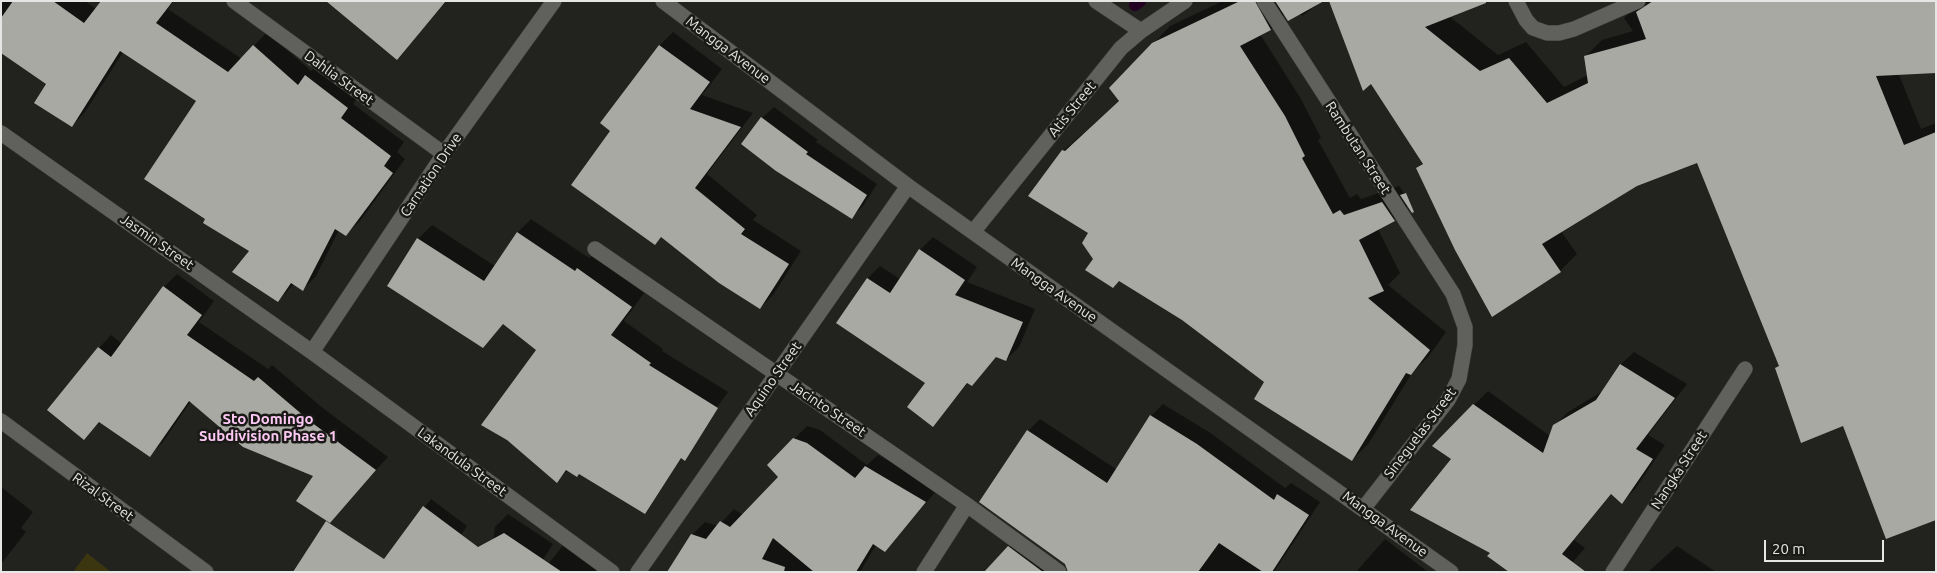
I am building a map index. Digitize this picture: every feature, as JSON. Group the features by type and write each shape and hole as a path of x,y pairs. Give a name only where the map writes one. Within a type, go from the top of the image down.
{"street":[{"name":"Dahlia Street","path":"234,1 444,154"},
{"name":"Carnation Drive","path":"312,352 444,154 554,1"},
{"name":"Mangga Avenue","path":"663,1 908,186 1451,572"},
{"path":"1096,1 1141,31"},
{"name":"Atis Street","path":"973,232 1121,48 1141,31 1186,1"},
{"name":"Rambutan Street","path":"1264,1 1453,294"},
{"path":"1516,1 1526,20 1533,28 1547,33 1559,33 1574,29 1638,1"},
{"name":"Jasmin Street","path":"1,133 312,352"},
{"name":"Aquino Street","path":"638,572 908,186"},
{"name":"Jacinto Street","path":"595,249 967,505 1059,572"},
{"name":"Sineguelas Street","path":"1363,509 1448,400 1459,379 1465,345 1465,327 1453,294"},
{"name":"Lakandula Street","path":"312,352 612,572"},
{"name":"Nangka Street","path":"1613,572 1745,369"},
{"name":"Rizal Street","path":"1,421 206,572"},
{"path":"924,572 967,505"}],"shaded area":[{"path":"87,553 111,572 73,572"}],"building":[{"path":"13,1 53,1 84,23 101,1 173,1 156,23 228,72 253,45 298,85 305,75 348,108 341,118 391,156 384,166 393,173 346,236 335,229 303,291 291,283 278,302 232,272 249,251 203,223 205,219 144,179 196,101 120,51 72,127 34,103 46,84 1,53 1,18"},
{"path":"326,1 446,1 397,60"},
{"path":"1240,1 1255,1 1271,30 1240,46 1285,116 1305,156 1302,158 1333,214 1340,210 1344,215 1382,202 1395,221 1359,240 1384,291 1368,298 1430,350 1411,375 1406,373 1352,461 1254,399 1264,382 1182,320 1119,281 1113,288 1085,270 1093,259 1082,243 1088,233 1028,196 1062,150 1065,151 1119,101 1109,88 1152,43"},
{"path":"1275,1 1324,1 1288,21"},
{"path":"1329,1 1486,1 1486,3 1425,27 1480,71 1509,58 1547,103 1588,83 1584,56 1646,39 1636,12 1653,1 1936,1 1936,73 1876,76 1904,145 1936,132 1936,520 1886,539 1843,426 1801,443 1775,368 1779,366 1697,163 1637,186 1542,244 1561,272 1492,317 1455,250 1416,168 1423,164 1371,84 1363,91"},
{"path":"659,45 710,82 690,109 741,127 695,188 745,229 741,234 789,264 760,309 719,283 661,237 655,245 571,185 610,131 600,123"},
{"path":"761,117 808,152 806,154 867,195 852,219 776,171 741,144"},
{"path":"1406,193 1414,212 1412,213 1400,195"},
{"path":"517,232 575,271 577,268 632,307 611,335 651,363 649,365 718,408 685,461 681,458 645,514 579,474 577,477 566,470 557,483 507,440 481,425 536,350 503,324 483,348 387,286 417,238 484,281"},
{"path":"919,249 965,280 955,295 1023,322 1006,361 996,357 972,386 967,383 933,427 907,407 925,383 836,323 867,278 890,293"},
{"path":"163,286 202,315 187,335 254,381 258,377 311,422 376,470 330,523 296,501 313,476 243,447 189,401 150,457 99,422 84,440 47,410 98,347 111,357"},
{"path":"1620,364 1675,398 1636,449 1653,459 1622,504 1611,494 1562,554 1586,572 1509,572 1487,556 1490,553 1410,510 1451,459 1432,446 1473,404 1543,453 1553,425 1596,400"},
{"path":"1150,415 1197,444 1274,500 1277,494 1309,515 1272,572 1263,572 1219,543 1198,572 1068,572 1065,564 979,502 1027,430 1107,483"},
{"path":"793,438 807,443 855,478 865,466 926,502 885,552 873,544 856,572 814,572 773,538 762,559 785,567 784,572 667,572 691,534 706,539 720,521 730,527 778,477 767,465"},
{"path":"423,506 478,547 504,533 562,572 293,572 326,521 384,559"},
{"path":"1008,546 1043,572 984,572"}],"waterway":[{"path":"1135,5 1140,1"}],"district":[{"name":"Sto Domingo Subdivision Phase 1","path":"268,428"}]}
